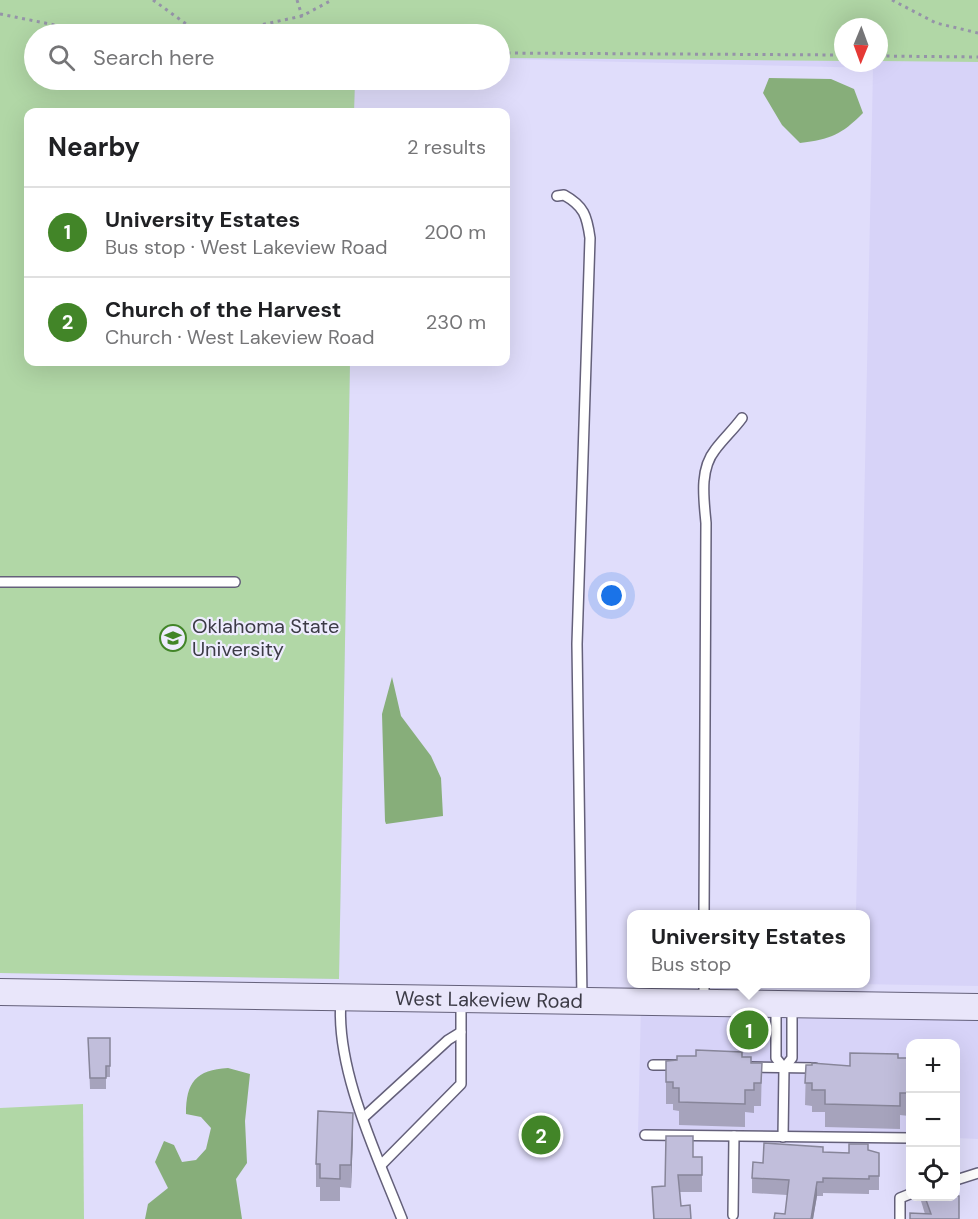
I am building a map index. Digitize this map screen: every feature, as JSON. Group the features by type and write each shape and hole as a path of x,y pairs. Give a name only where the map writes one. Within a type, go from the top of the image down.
{"main road":[{"name":"West Lakeview Road","path":"0,992 582,1001 704,994 784,1005 978,1007"}],"lane":[{"path":"557,196 564,195 579,204 587,215 590,238 577,644 582,1001"},
{"path":"704,910 706,523 703,492 706,467 713,451 742,418"},
{"path":"0,582 235,582"},
{"path":"341,998 339,1024 344,1056 402,1219"},
{"path":"381,1165 461,1084 461,999"},
{"path":"784,1005 776,1058 784,1068"},
{"path":"783,1137 784,1068 792,1058 784,1005"},
{"path":"364,1117 448,1040 461,1032"},
{"path":"653,1065 689,1065"},
{"path":"736,1067 830,1069"},
{"path":"645,1135 906,1138"},
{"path":"733,1215 734,1136"},
{"path":"960,1179 978,1173"},
{"path":"900,1219 900,1198 906,1196"}],"path":[{"path":"153,0 186,24"},
{"path":"297,0 302,16"},
{"path":"265,24 302,16 332,0"},
{"path":"892,0 936,23 978,33"},
{"path":"0,14 50,24"},
{"path":"510,53 834,56"},
{"path":"888,56 978,57"}],"shaded area":[{"name":"Oklahoma State University","path":"0,0 978,0 978,986 870,984 870,910 856,910 873,72 888,72 888,18 834,18 834,67 510,59 510,24 24,24 24,90 355,90 354,108 24,108 24,366 350,366 339,979 0,973"},
{"name":"Oklahoma State University","path":"0,0 978,0 978,62 888,61 888,18 834,18 834,61 510,58 510,24 24,24 24,90 355,90 354,108 24,108 24,366 350,366 339,979 0,973"},
{"path":"769,78 831,79 854,89 863,113 835,135 800,143 782,125 763,93"},
{"path":"392,677 401,716 431,756 441,778 443,816 386,824 382,714"},
{"path":"641,1005 978,1010 978,1139 960,1138 960,1039 906,1039 906,1138 638,1135"},
{"path":"228,1068 250,1074 245,1121 247,1163 236,1179 242,1219 145,1219 148,1204 168,1188 155,1162 164,1141 174,1145 182,1162 196,1160 206,1149 211,1128 201,1117 186,1114 186,1103 191,1086 201,1075"},
{"path":"83,1104 84,1219 0,1219 0,1108"}],"building":[{"path":"88,1038 110,1038 110,1066 106,1066 106,1078 90,1078"},
{"path":"696,1050 742,1052 742,1057 751,1057 751,1063 762,1063 761,1083 754,1083 754,1090 745,1090 745,1104 679,1102 679,1088 673,1088 673,1082 666,1082 666,1061 677,1060 677,1056 696,1056"},
{"path":"850,1053 898,1054 898,1058 906,1058 906,1093 900,1093 900,1106 825,1104 825,1090 812,1090 812,1083 805,1083 806,1065 812,1065 812,1063 850,1066"},
{"path":"318,1111 353,1113 351,1165 340,1165 340,1179 320,1178 320,1164 316,1164"},
{"path":"666,1136 693,1136 693,1157 702,1157 702,1175 678,1175 681,1206 690,1205 691,1219 654,1219 652,1187 665,1186"},
{"path":"764,1143 823,1147 823,1152 849,1153 849,1144 868,1144 868,1150 879,1153 879,1176 869,1176 869,1179 823,1178 823,1182 817,1182 811,1219 774,1219 775,1213 785,1214 789,1180 752,1178 753,1162 763,1163"},
{"path":"926,1201 959,1201 959,1219 910,1219 910,1213 931,1214"}],"place":[{"name":"Oklahoma State University","path":"173,638"},
{"name":"University Estates","path":"749,1030"},
{"name":"Church of the Harvest","path":"541,1135"}]}
